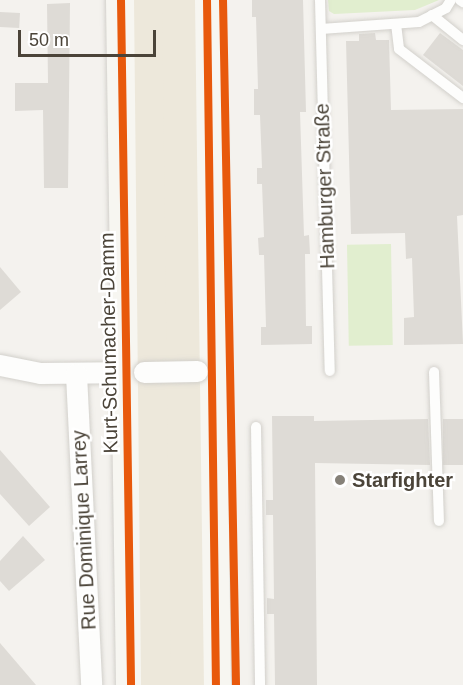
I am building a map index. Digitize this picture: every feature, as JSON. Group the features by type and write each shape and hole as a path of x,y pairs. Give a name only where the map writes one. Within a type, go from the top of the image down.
{"highway":[{"path":"150,0 157,685"},
{"path":"178,0 187,685"}],"main road":[{"name":"Kurt-Schumacher-Damm","path":"121,0 135,372 131,685"},
{"path":"207,0 205,371 216,685"}],"street":[{"path":"0,365 76,374 205,371"},
{"name":"Rue Dominique Larrey","path":"76,374 91,685"}],"lane":[{"name":"Hamburger Straße","path":"320,0 330,372"},
{"path":"321,28 419,22 446,8 451,0"},
{"path":"432,15 463,40"},
{"path":"396,24 399,49 463,98"},
{"path":"434,372 439,520"},
{"path":"256,428 260,685"}],"green space":[{"path":"328,0 439,0 415,10 334,14 329,11"},
{"path":"391,244 393,345 349,346 347,245"}],"building":[{"path":"252,0 303,0 306,112 300,112 304,236 309,235 310,254 305,254 306,326 312,326 312,344 261,345 261,327 266,327 264,255 259,255 258,238 264,237 262,184 257,184 257,168 262,168 260,115 254,115 254,89 258,89 256,17 252,17"},
{"path":"70,3 68,188 44,188 43,110 15,111 15,83 48,83 47,4"},
{"path":"0,12 20,13 19,28 0,27"},
{"path":"375,33 376,40 389,40 391,110 463,109 463,215 457,216 463,344 404,345 404,318 414,317 412,258 406,259 405,233 351,234 346,41 359,41 359,34"},
{"path":"440,33 463,50 463,86 423,55"},
{"path":"0,267 21,292 0,310"},
{"path":"272,416 314,416 314,421 428,419 430,465 315,463 317,685 275,685 274,614 267,614 267,598 274,599 273,515 266,515 266,500 273,500"},
{"path":"443,419 463,419 463,465 443,465"},
{"path":"0,450 50,507 29,526 0,494"},
{"path":"23,536 45,560 9,591 0,581 0,561"},
{"path":"0,643 36,685 0,685"}],"cycle path":[{"path":"121,0 131,685"},
{"path":"207,0 216,685"},
{"path":"223,0 236,685"}],"place":[{"name":"Starfighter","path":"340,480"}]}
